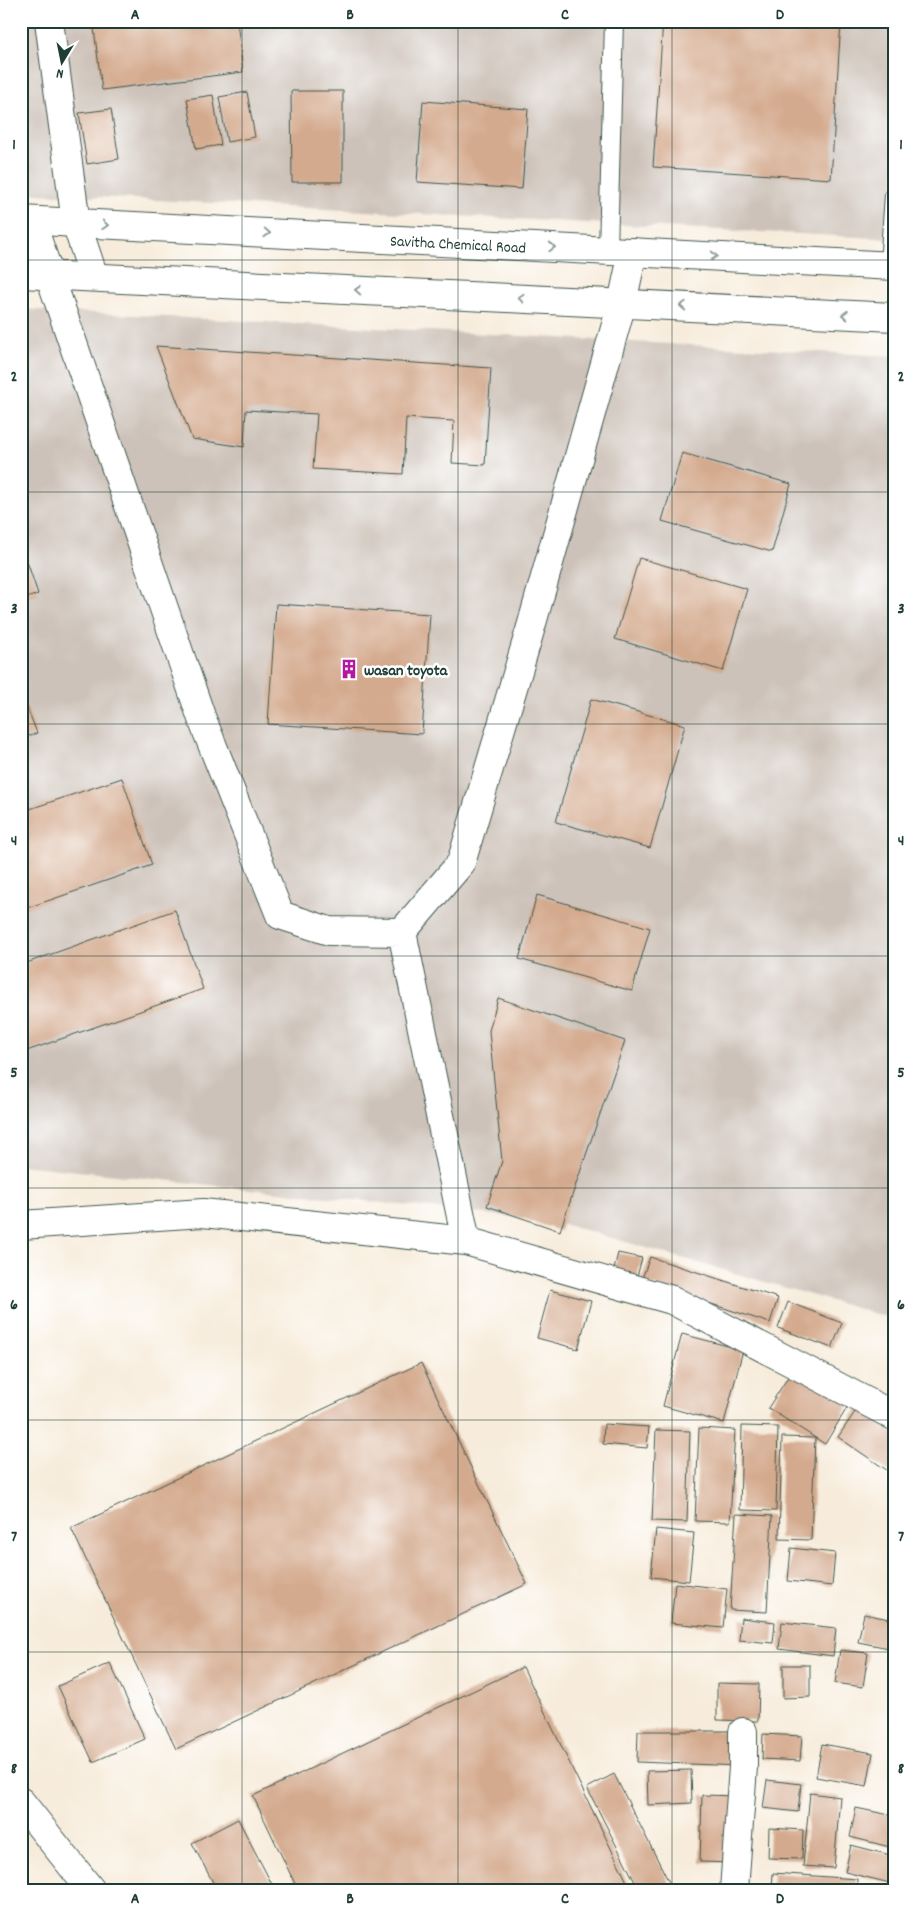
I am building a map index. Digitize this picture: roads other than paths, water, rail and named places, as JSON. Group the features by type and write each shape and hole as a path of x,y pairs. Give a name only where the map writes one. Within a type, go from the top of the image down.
{"street":[{"path":"49,21 76,223 94,277"},
{"path":"26,221 49,275 202,719 280,915 329,931 402,932"},
{"name":"Savitha Chemical Road","path":"26,221 891,266"},
{"path":"402,932 461,863 531,628 622,303 620,251"},
{"path":"21,274 894,317"},
{"path":"402,932 466,1241"},
{"path":"21,1225 203,1213 466,1241 672,1300 894,1416"},
{"path":"734,1890 743,1767 743,1732"},
{"path":"21,1802 92,1890"}],"lane":[{"path":"614,21 620,251"},
{"path":"891,266 894,195"}],"place":[{"name":"wasan toyota","path":"349,669"}]}
